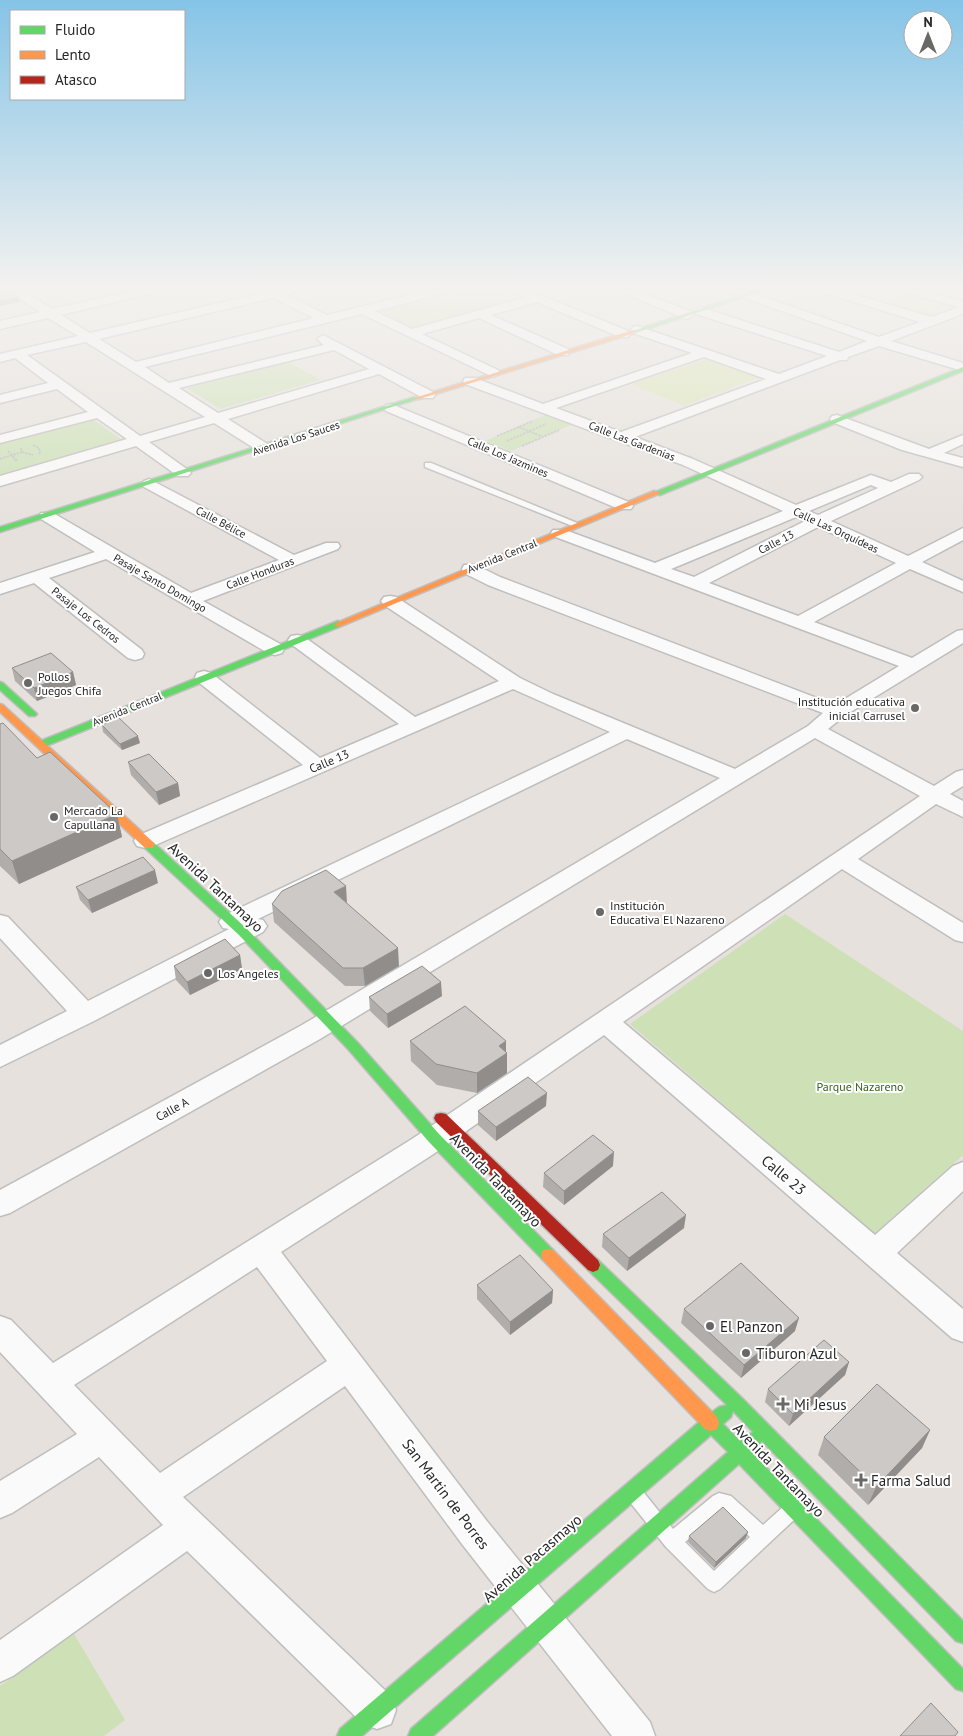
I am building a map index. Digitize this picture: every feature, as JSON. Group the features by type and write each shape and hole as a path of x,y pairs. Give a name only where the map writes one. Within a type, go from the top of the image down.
{"street":[{"path":"41,371 183,473"},
{"path":"142,371 264,448"},
{"path":"168,387 233,371"},
{"path":"0,480 377,371"},
{"path":"382,371 428,395"},
{"path":"487,371 493,374"},
{"name":"Avenida Los Sauces","path":"0,530 391,408 503,371"},
{"path":"544,408 652,371"},
{"path":"757,371 780,379"},
{"path":"622,437 803,371"},
{"name":"Avenida Central","path":"42,744 956,371"},
{"name":"Calle Las Gardenias","path":"470,381 622,437 708,472"},
{"path":"0,399 59,384"},
{"name":"Calle Los Jazmines","path":"391,408 625,506"},
{"path":"1,445 99,413"},
{"path":"837,419 907,447 963,463"},
{"path":"930,454 963,439"},
{"name":"Calle Las Orquídeas","path":"708,472 963,587"},
{"name":"Calle 13","path":"694,584 818,521 914,477"},
{"name":"Calle 13","path":"656,570 871,480 890,487"},
{"name":"Calle Bélice","path":"149,484 292,561"},
{"name":"Pasaje Santo Domingo","path":"47,516 189,600 275,648"},
{"path":"559,533 914,665"},
{"path":"798,622 963,533"},
{"name":"Calle Honduras","path":"189,600 332,546"},
{"path":"0,589 108,553"},
{"path":"470,569 504,585 837,712"},
{"name":"Pasaje Los Cedros","path":"36,576 135,654"},
{"path":"390,602 513,682 546,698 737,776"},
{"name":"Calle A","path":"0,1204 340,1014 815,730 837,712 963,635"},
{"path":"297,640 413,725"},
{"path":"204,677 317,766"},
{"name":"Calle 13","path":"156,836 513,682"},
{"name":"Avenida Tantamayo","path":"0,685 37,725 42,744 156,836 340,1014 442,1133 712,1423 963,1682"},
{"name":"Avenida Tantamayo","path":"0,707 59,736 71,749"},
{"path":"7,738 37,725"},
{"path":"815,730 963,810"},
{"path":"0,1057 85,1014 344,867 627,731"},
{"path":"49,1384 442,1133 963,776"},
{"path":"842,860 963,934"},
{"path":"5,935 85,1014"},
{"name":"Calle 23","path":"606,1022 963,1328"},
{"name":"Avenida Tantamayo","path":"431,1107 442,1133 736,1403 963,1634"},
{"path":"876,1253 963,1174"},
{"name":"San Martin de Porres","path":"261,1250 546,1624 636,1736"},
{"path":"0,1330 49,1384 157,1496 377,1710"},
{"path":"157,1496 348,1364"},
{"name":"Avenida Pacasmayo","path":"347,1736 736,1403"},
{"path":"418,1736 764,1432"},
{"path":"0,1501 101,1437"},
{"path":"0,1663 189,1528"}],"lane":[{"path":"428,464 578,525"},
{"path":"633,1492 672,1541 714,1583 795,1508"},
{"path":"672,1541 719,1502 725,1502 763,1537"}],"path":[{"path":"495,437 534,421"},
{"path":"506,441 552,422"},
{"path":"518,427 543,437"},
{"path":"520,447 566,427"},
{"path":"22,452 22,447 25,444"},
{"path":"31,444 40,448 40,455"},
{"path":"1,445 14,455 16,460 13,464"},
{"path":"1,461 22,452 48,455"}],"green space":[{"path":"254,371 305,371 321,380 220,409 187,388"},
{"path":"670,371 741,371 758,377 684,406 632,384"},
{"path":"550,413 575,423 511,451 485,441"},
{"path":"91,418 122,440 0,476 0,442"},
{"name":"Parque Nazareno","path":"785,914 963,1031 963,1155 874,1234 630,1024"},
{"path":"74,1634 125,1720 104,1736 0,1736 0,1686"}],"building":[{"path":"51,653 73,672 34,688 12,668"},
{"path":"119,718 138,736 120,744 102,725"},
{"name":"Mercado La Capullana","path":"3,723 37,758 50,752 117,814 12,861 0,849 0,724"},
{"path":"149,754 178,783 156,792 128,762"},
{"path":"143,857 155,870 88,900 76,887"},
{"path":"326,870 346,886 334,892 398,948 363,968 343,968 272,904 282,891"},
{"path":"225,939 240,955 187,982 174,966"},
{"path":"422,966 441,982 387,1014 369,997"},
{"path":"465,1006 506,1041 499,1046 507,1053 477,1073 436,1064 410,1041"},
{"path":"528,1077 547,1093 496,1127 478,1111"},
{"path":"593,1135 614,1152 564,1191 544,1173"},
{"path":"662,1192 686,1215 629,1258 603,1234"},
{"path":"520,1255 553,1290 510,1322 477,1285"},
{"path":"741,1263 799,1318 744,1365 684,1309"},
{"path":"824,1340 849,1362 793,1414 768,1389"},
{"path":"877,1384 930,1430 876,1487 824,1437"},
{"path":"723,1507 748,1532 716,1562 689,1536"},
{"path":"931,1703 958,1732 955,1736 900,1736"}],"traffic: fast":[{"path":"657,493 958,371"},
{"path":"0,530 417,398"},
{"path":"42,744 338,624"},
{"path":"0,685 32,714"},
{"path":"149,845 243,932 353,1046 434,1138 548,1255"},
{"path":"593,1265 736,1403 963,1634"},
{"path":"347,1736 725,1412"},
{"path":"711,1423 963,1682"},
{"path":"418,1736 755,1439"}],"traffic: slow":[{"path":"417,398 505,371"},
{"path":"338,624 657,493"},
{"path":"0,707 149,845"},
{"path":"548,1255 711,1423"}],"traffic: jam":[{"path":"441,1118 593,1265"}],"place":[{"name":"Pollos Juegos Chifa","path":"28,683"},
{"name":"Institución educativa inicial Carrusel","path":"915,708"},
{"name":"Mercado La Capullana","path":"54,817"},
{"name":"Institución Educativa El Nazareno","path":"600,912"},
{"name":"Los Angeles","path":"208,973"},
{"name":"El Panzon","path":"710,1326"},
{"name":"Tiburon Azul","path":"746,1353"},
{"name":"Mi Jesus","path":"783,1404"},
{"name":"Farma Salud","path":"861,1480"}]}
